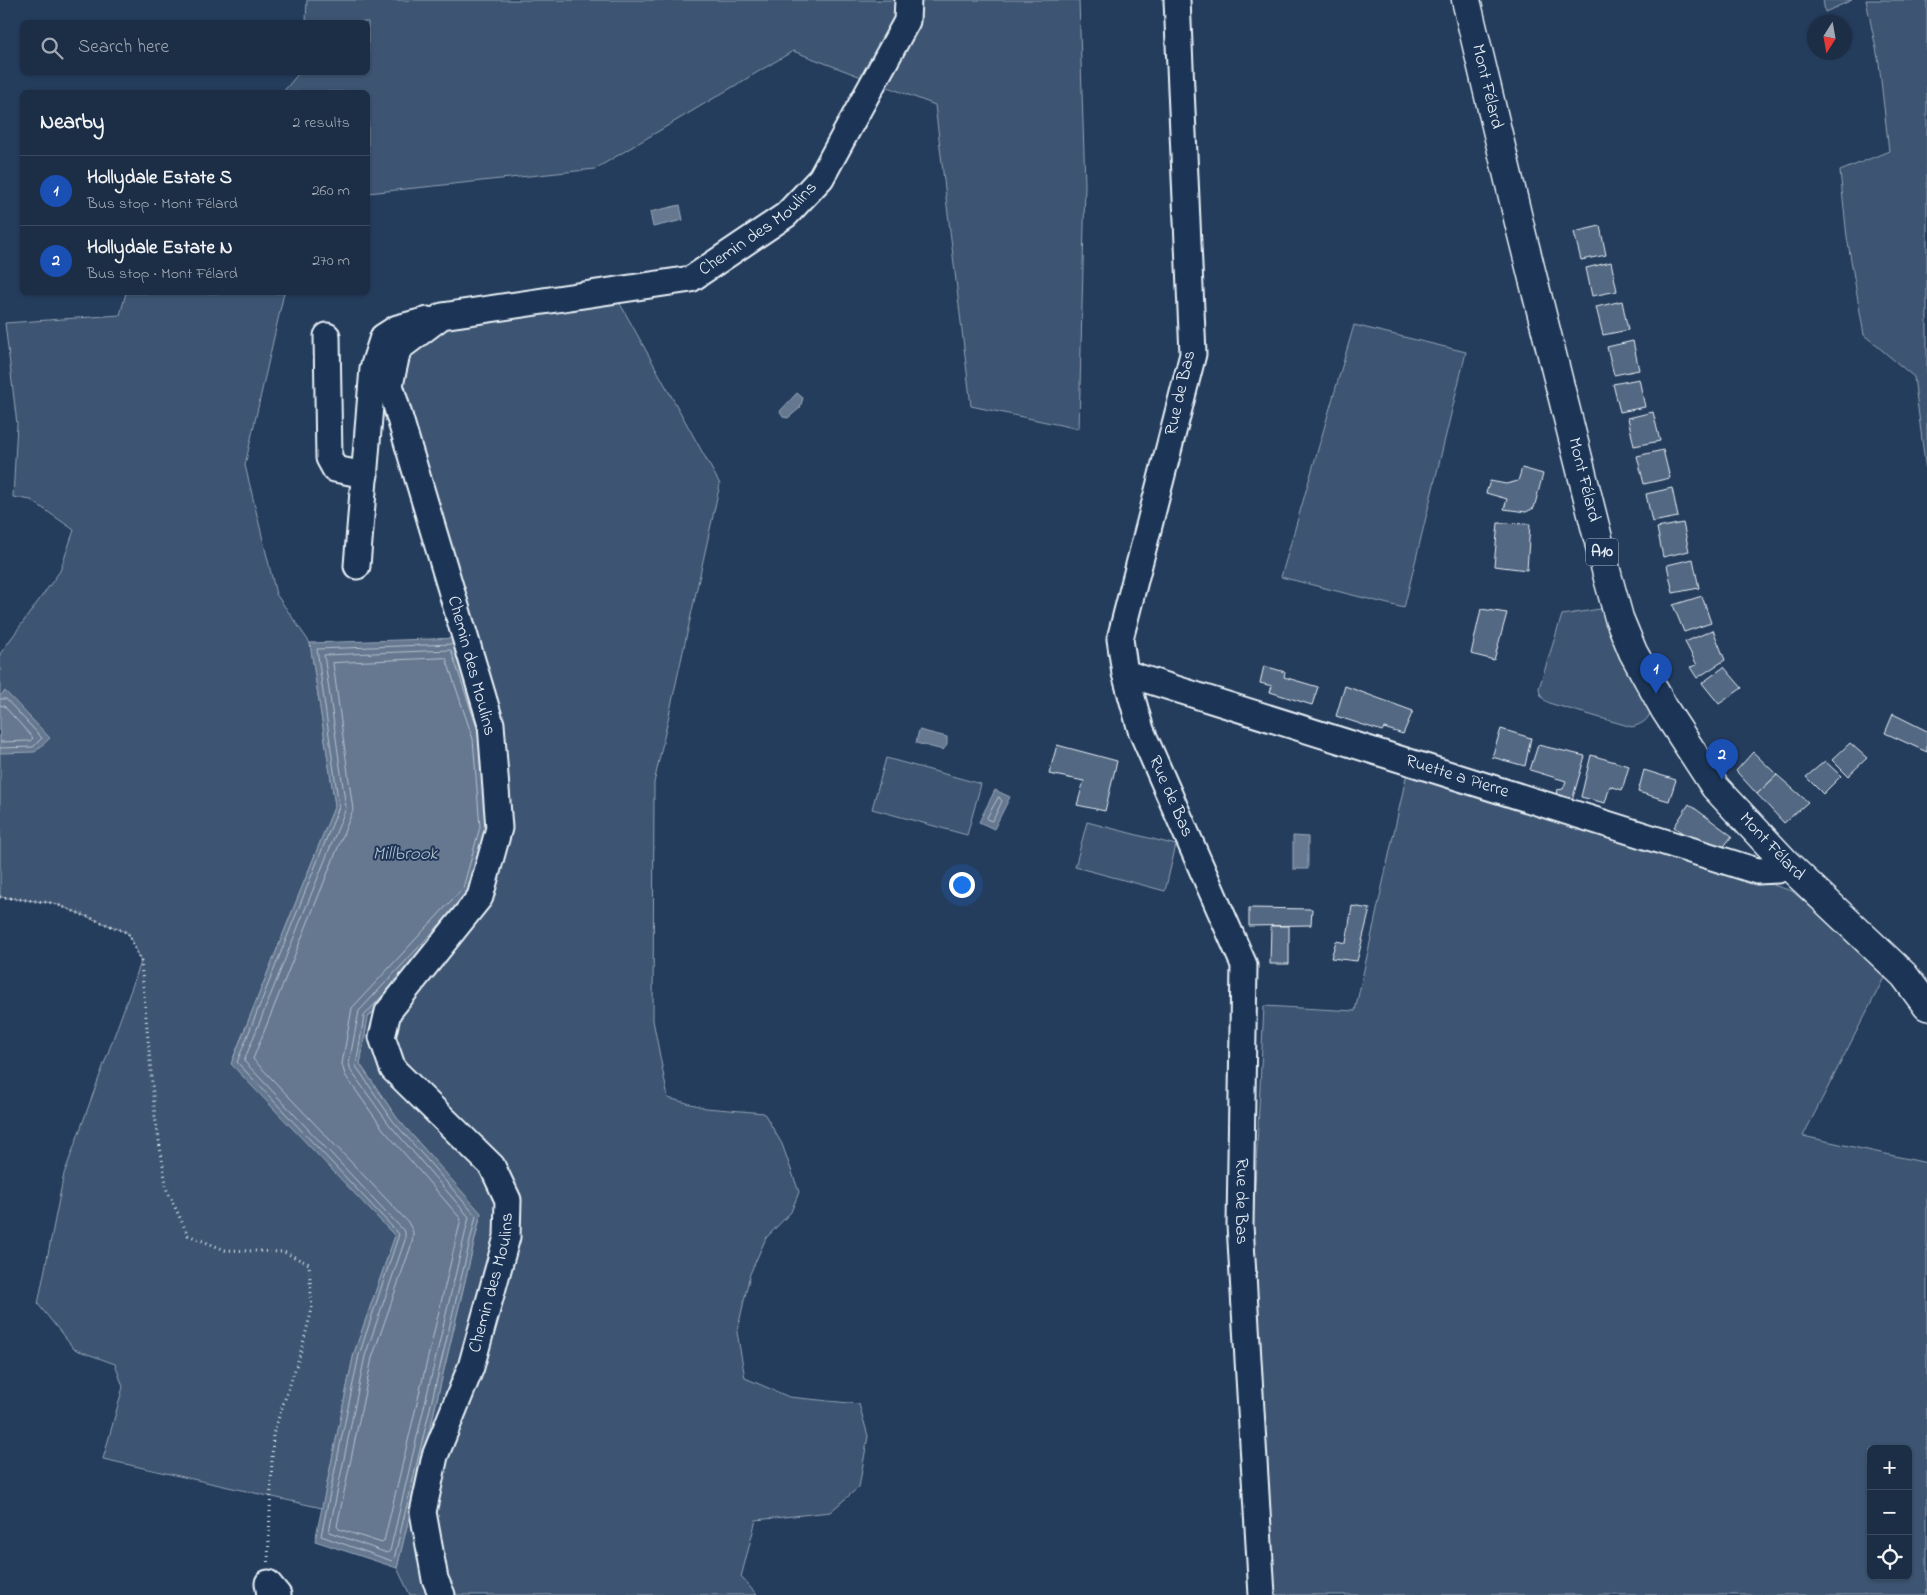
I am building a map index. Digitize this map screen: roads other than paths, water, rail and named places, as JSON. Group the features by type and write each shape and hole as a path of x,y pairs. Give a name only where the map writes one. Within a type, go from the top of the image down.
{"main road":[{"name":"Mont Félard","path":"1466,0 1522,235 1619,618 1633,652 1698,762 1715,787 1788,864 1904,975 1927,1006"}],"street":[{"name":"Chemin des Moulins","path":"442,1595 435,1579 423,1512 435,1456 471,1367 507,1237 508,1200 492,1166 393,1069 382,1037 388,1012 480,897 499,828 491,724 390,385 398,350 442,316 691,279 786,215 821,178 906,21 908,0"},
{"name":"Rue de Bas","path":"1177,0 1193,354 1120,639 1125,674 1141,730 1244,965 1240,1225 1262,1595"},
{"path":"357,566 373,368 383,337 397,328 442,316"},
{"path":"327,336 329,458 335,469 365,474"},
{"name":"Ruette a Pierre","path":"1125,674 1757,871 1778,870 1788,864"}],"water":[{"path":"680,205 683,220 653,227 650,212"},
{"path":"797,393 803,398 800,408 788,418 783,417 780,412 781,410"},
{"name":"Millbrook","path":"460,638 492,735 499,828 480,897 368,1017 360,1064 397,1118 481,1213 397,1568 315,1541 354,1353 395,1236 231,1064 335,805 310,643"},
{"path":"5,691 50,738 35,752 0,753 0,696"},
{"path":"919,730 947,737 947,745 943,750 916,743"},
{"path":"995,790 1010,797 994,829 979,822"},
{"path":"1293,836 1308,837 1308,869 1293,869"}],"place":[{"name":"Hollydale Estate S","path":"1656,694"},
{"name":"Hollydale Estate N","path":"1722,780"}]}
